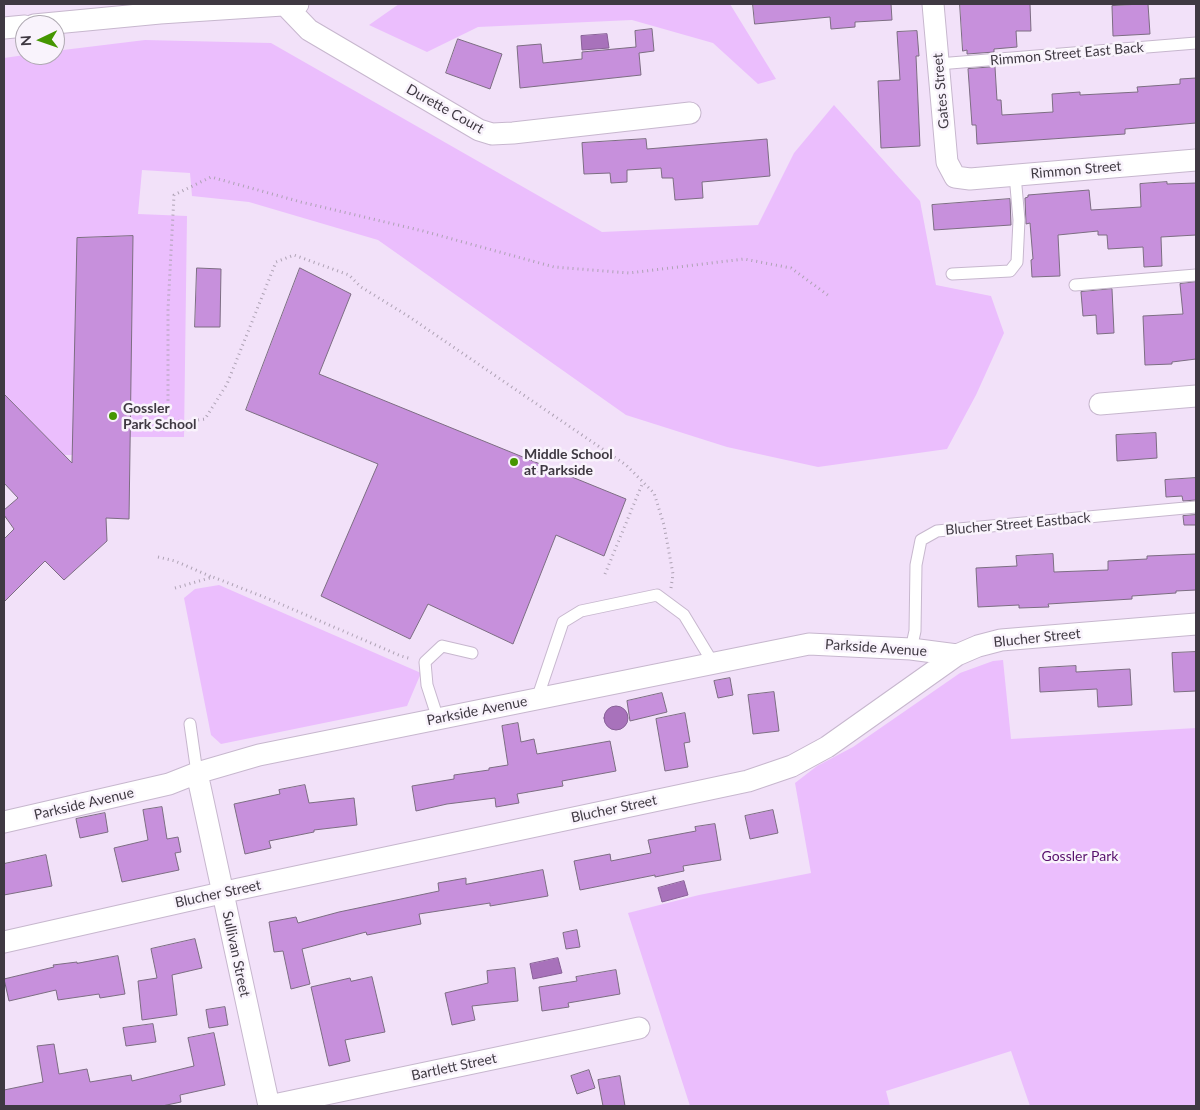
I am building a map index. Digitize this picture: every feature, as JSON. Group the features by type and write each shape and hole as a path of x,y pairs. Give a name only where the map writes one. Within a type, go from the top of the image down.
{"street":[{"name":"Gates Street","path":"933,4 947,162 955,177"},
{"path":"65,21 160,9 294,5"},
{"name":"Durette Court","path":"294,5 309,30 479,130 492,134 690,113"},
{"name":"Rimmon Street","path":"955,177 970,179 1015,176 1196,160"},
{"path":"1100,404 1196,396"},
{"name":"Blucher Street","path":"4,942 223,893 748,781 792,766 827,747 957,655 978,646 1001,640 1196,624"},
{"name":"Parkside Avenue","path":"4,822 169,784 198,773 259,755 809,644 912,649 957,655"},
{"name":"Sullivan Street","path":"198,773 269,1106"},
{"name":"Bartlett Street","path":"269,1106 638,1028"}],"lane":[{"name":"Rimmon Street East Back","path":"938,64 1196,43"},
{"path":"952,274 1010,271 1017,262 1019,220 1015,176"},
{"path":"1076,285 1196,274"},
{"name":"Blucher Street Eastback","path":"912,649 915,631 916,565 921,540 937,531 1196,507"},
{"path":"537,699 563,622 580,611 657,595 684,615 713,663"},
{"path":"438,719 426,685 425,662 442,646 472,653"},
{"path":"190,724 198,773"}],"path":[{"path":"669,604 673,574 664,525 654,493 626,465 423,326 361,287 349,275 294,256 276,262 227,384 205,419 184,422 168,419 168,309 174,195 211,177 301,202 423,231 554,267 629,272 744,259 790,268 829,296"},
{"path":"605,574 643,482"},
{"path":"158,557 175,561 401,656 425,662"},
{"path":"175,588 213,577"}],"green space":[{"path":"399,4 730,4 776,79 758,84 713,43 632,20 478,27 427,52 369,25"},
{"path":"145,40 271,43 602,232 758,225 794,153 834,105 920,201 936,285 991,296 1004,333 976,395 947,449 818,467 727,447 626,415 378,240 249,202 192,196 190,173 142,170 138,214 187,216 184,437 130,437 133,236 77,238 73,455 64,455 4,396 4,58 15,56 15,65 65,65 65,50"},
{"path":"219,585 421,673 407,706 221,744 211,735 184,598 195,589"},
{"name":"Gossler Park","path":"1003,660 1011,739 1196,728 1196,1106 1030,1106 1011,1051 886,1091 890,1106 690,1106 628,913 699,895 811,873 795,783 817,766 853,747 960,673 993,661"}],"shaded area":[{"path":"607,34 609,48 582,50 581,36"},
{"path":"616,706 624,710 628,718 624,726 616,730 608,726 604,718 608,710"},
{"path":"684,881 688,895 662,902 658,888"},
{"path":"558,958 562,973 533,979 530,964"}],"building":[{"path":"753,4 891,4 892,20 855,22 855,27 831,29 830,17 755,24"},
{"path":"960,4 1030,4 1031,31 1016,31 1017,47 994,49 994,52 967,54 967,50 963,51"},
{"path":"1148,4 1150,34 1113,36 1112,6"},
{"path":"652,29 654,51 639,53 641,75 520,88 517,46 541,44 543,63 582,59 582,52 636,47 635,31"},
{"path":"917,31 919,56 916,56 920,146 881,148 878,81 900,80 897,32"},
{"path":"458,39 502,54 490,89 446,73"},
{"path":"995,67 997,100 1001,100 1002,115 1053,112 1052,94 1080,92 1080,95 1138,92 1137,87 1180,84 1180,79 1196,78 1196,123 1125,129 1125,134 977,144 976,125 972,125 968,69"},
{"path":"646,139 647,149 767,139 770,176 702,182 703,198 675,200 673,178 662,178 661,168 627,170 627,182 611,183 610,173 584,174 582,143"},
{"path":"1167,182 1167,184 1196,183 1196,235 1161,237 1162,266 1144,267 1143,247 1108,249 1107,235 1098,235 1098,231 1058,235 1060,276 1032,277 1031,260 1033,259 1030,223 1026,224 1025,198 1028,195 1089,190 1091,210 1141,207 1140,184"},
{"path":"1010,199 1011,225 934,230 932,205"},
{"path":"133,236 129,519 106,518 107,541 64,580 45,561 4,602 4,539 14,529 4,515 4,510 18,498 4,483 4,394 72,463 77,238"},
{"path":"197,268 221,269 220,327 195,327"},
{"path":"300,268 351,294 319,374 626,499 604,556 556,535 513,644 428,604 410,639 321,596 378,464 246,410"},
{"path":"1196,282 1196,359 1172,362 1172,364 1145,365 1143,316 1183,314 1180,284"},
{"path":"1112,289 1114,333 1097,334 1096,315 1083,316 1081,292"},
{"path":"1156,433 1157,458 1117,461 1116,435"},
{"path":"1196,478 1196,500 1183,501 1182,496 1166,497 1165,480"},
{"path":"1196,515 1196,525 1184,525 1183,516"},
{"path":"1053,554 1054,572 1108,570 1108,561 1147,559 1147,556 1196,554 1196,590 1132,596 1132,599 1048,604 1049,607 1019,608 1019,605 978,607 976,568 1017,566 1016,556"},
{"path":"1196,652 1196,691 1174,692 1172,653"},
{"path":"1076,666 1076,672 1130,669 1132,705 1098,707 1097,689 1040,692 1039,668"},
{"path":"730,678 733,695 718,698 714,681"},
{"path":"774,692 779,731 753,734 748,695"},
{"path":"662,693 667,712 630,721 627,701"},
{"path":"685,713 690,742 684,743 688,767 665,771 656,719"},
{"path":"518,723 521,742 534,739 537,754 610,741 616,771 562,781 563,786 517,794 519,803 496,807 495,798 447,804 416,811 412,786 454,779 454,775 508,765 502,726"},
{"path":"305,785 309,803 354,798 357,825 314,830 314,832 269,841 271,848 245,854 234,804 280,794 279,790"},
{"path":"162,807 167,839 178,837 181,852 175,853 179,870 122,882 114,848 148,840 143,810"},
{"path":"773,810 778,833 750,839 745,816"},
{"path":"105,813 108,832 80,838 76,819"},
{"path":"715,824 721,860 683,866 684,871 580,890 574,861 610,854 611,861 651,853 648,840 696,831 695,827"},
{"path":"46,855 52,886 4,895 4,864"},
{"path":"543,870 548,896 490,906 490,903 419,914 421,924 367,935 366,932 302,949 310,984 291,989 283,951 274,952 269,922 296,917 298,923 339,912 439,891 438,883 466,878 466,884"},
{"path":"577,930 580,947 566,949 563,933"},
{"path":"195,939 202,968 172,975 177,1015 142,1020 138,981 157,978 151,949"},
{"path":"118,956 125,994 100,998 99,994 58,1000 56,990 9,1001 4,979 54,967 53,965"},
{"path":"515,968 518,1001 472,1006 475,1020 452,1025 445,993 488,983 487,971"},
{"path":"616,970 620,994 568,1003 569,1007 542,1011 539,987 577,981 576,977"},
{"path":"372,977 385,1032 345,1040 350,1061 329,1066 311,987 350,978 351,981"},
{"path":"225,1007 228,1025 209,1028 206,1010"},
{"path":"153,1024 156,1042 126,1046 123,1028"},
{"path":"214,1033 225,1085 180,1095 181,1102 162,1106 4,1106 4,1090 43,1082 37,1046 54,1044 59,1074 87,1069 90,1082 131,1075 132,1081 194,1066 188,1038"},
{"path":"589,1070 595,1088 577,1094 571,1076"},
{"path":"620,1076 625,1106 603,1106 598,1080"}],"place":[{"name":"Gossler Park School","path":"113,416"},
{"name":"Middle School at Parkside","path":"514,462"}]}
